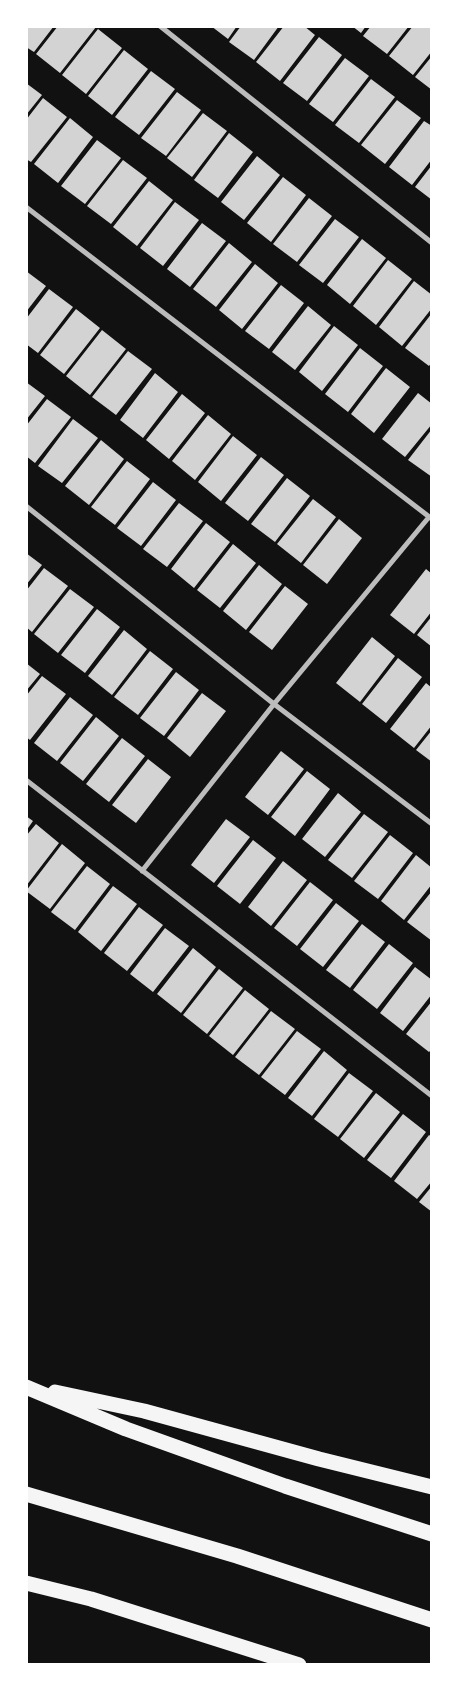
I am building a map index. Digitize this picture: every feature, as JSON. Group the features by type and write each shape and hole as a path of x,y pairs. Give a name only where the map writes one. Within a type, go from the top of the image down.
{"highway":[{"path":"26,1386 144,1411 319,1459 432,1487"},
{"path":"26,1386 126,1429 285,1486 432,1534"},
{"path":"26,1494 238,1556 432,1620"},
{"path":"26,1583 91,1599 299,1665"}],"street":[{"path":"160,26 432,243"},
{"path":"26,207 431,518 274,704 142,870"},
{"path":"26,506 274,704 432,824"},
{"path":"26,780 432,1096"}],"building":[{"path":"26,26 54,26 34,52 26,47"},
{"path":"58,26 96,27 60,73 36,54"},
{"path":"211,26 237,26 228,39"},
{"path":"241,26 279,26 254,60 229,42"},
{"path":"284,26 304,26 315,35 280,81 256,62"},
{"path":"352,26 366,26 361,33"},
{"path":"371,26 409,26 387,54 363,36"},
{"path":"413,26 432,26 432,51 413,75 389,56"},
{"path":"98,29 122,48 86,94 62,75"},
{"path":"319,37 342,55 307,101 283,83"},
{"path":"124,50 148,69 112,115 88,96"},
{"path":"432,56 432,90 415,77"},
{"path":"345,58 369,76 333,122 309,104"},
{"path":"151,71 175,89 139,135 115,117"},
{"path":"371,79 395,97 359,143 335,125"},
{"path":"26,83 42,95 26,115"},
{"path":"177,92 201,110 166,156 141,138"},
{"path":"43,98 67,117 31,162 26,159 26,120"},
{"path":"397,100 421,118 385,164 361,145"},
{"path":"203,113 227,131 192,177 167,158"},
{"path":"70,118 93,137 58,183 34,164"},
{"path":"424,121 432,126 432,159 412,185 389,167"},
{"path":"229,133 253,152 218,198 194,180"},
{"path":"97,140 121,158 85,204 61,186"},
{"path":"257,156 280,175 244,220 221,202"},
{"path":"123,160 147,178 111,224 87,206"},
{"path":"432,165 432,200 415,187"},
{"path":"283,177 306,195 271,242 247,223"},
{"path":"149,181 173,200 137,246 113,227"},
{"path":"309,198 332,216 297,262 273,244"},
{"path":"175,202 199,220 163,266 140,248"},
{"path":"335,219 359,237 323,283 299,265"},
{"path":"202,223 226,241 190,287 167,269"},
{"path":"362,239 386,258 350,304 327,285"},
{"path":"229,243 252,262 216,307 193,289"},
{"path":"388,260 412,279 376,325 353,306"},
{"path":"255,264 278,283 242,329 219,310"},
{"path":"26,271 46,286 26,312"},
{"path":"414,281 432,295 432,308 402,346 379,327"},
{"path":"281,285 304,303 269,349 245,331"},
{"path":"49,289 73,307 38,353 26,344 26,319"},
{"path":"308,306 331,325 295,370 272,352"},
{"path":"76,309 100,328 64,374 40,355"},
{"path":"432,313 432,362 429,366 405,348"},
{"path":"334,326 358,345 322,391 299,372"},
{"path":"102,330 126,349 90,395 66,376"},
{"path":"360,348 383,366 348,412 325,394"},
{"path":"128,351 152,369 116,415 92,397"},
{"path":"386,368 410,387 374,433 351,414"},
{"path":"155,373 178,392 143,438 120,420"},
{"path":"26,382 45,396 26,420"},
{"path":"418,393 432,404 432,424 405,457 382,439"},
{"path":"182,394 205,413 169,459 146,440"},
{"path":"47,399 71,417 35,463 26,456 26,426"},
{"path":"208,415 231,434 195,480 172,461"},
{"path":"73,419 98,438 62,483 38,466"},
{"path":"432,429 432,477 408,460"},
{"path":"233,436 257,455 221,501 198,482"},
{"path":"101,440 124,459 89,505 65,486"},
{"path":"261,457 284,475 248,521 225,503"},
{"path":"127,461 150,479 115,525 91,507"},
{"path":"287,478 310,496 275,542 251,524"},
{"path":"153,482 176,500 141,546 117,528"},
{"path":"313,499 336,517 301,563 277,544"},
{"path":"179,503 203,521 167,567 143,549"},
{"path":"339,519 362,538 327,584 303,565"},
{"path":"206,523 230,542 194,588 171,569"},
{"path":"233,544 256,563 220,608 197,590"},
{"path":"26,553 42,565 26,585"},
{"path":"259,565 282,584 246,630 223,611"},
{"path":"44,568 68,586 32,632 26,627 26,591"},
{"path":"426,569 432,574 432,611 414,634 390,615"},
{"path":"285,586 308,604 272,650 249,632"},
{"path":"70,589 94,607 58,653 34,634"},
{"path":"97,609 120,627 85,673 61,655"},
{"path":"432,616 432,647 417,635"},
{"path":"124,630 147,649 112,695 88,676"},
{"path":"372,637 395,656 360,702 336,683"},
{"path":"150,651 173,669 138,715 114,697"},
{"path":"398,658 422,677 386,723 362,704"},
{"path":"26,663 40,674 26,691"},
{"path":"176,672 199,690 164,736 140,718"},
{"path":"42,676 66,694 30,740 26,737 26,696"},
{"path":"426,683 432,688 432,725 414,748 390,729"},
{"path":"202,693 226,711 190,757 167,738"},
{"path":"70,697 93,715 57,761 34,743"},
{"path":"96,717 119,736 83,781 60,763"},
{"path":"432,730 432,762 416,750"},
{"path":"122,738 145,756 109,802 86,784"},
{"path":"281,751 304,769 268,815 245,797"},
{"path":"148,759 171,777 136,823 112,805"},
{"path":"307,771 330,789 295,836 271,817"},
{"path":"338,793 361,812 325,857 302,839"},
{"path":"364,814 388,832 352,878 328,860"},
{"path":"26,816 33,821 26,831"},
{"path":"226,819 250,837 214,883 191,865"},
{"path":"36,824 59,843 26,886 26,836"},
{"path":"390,835 413,853 378,899 354,881"},
{"path":"253,840 276,858 240,904 217,886"},
{"path":"62,844 85,863 50,909 26,891"},
{"path":"416,855 432,868 432,884 404,920 381,901"},
{"path":"283,861 307,880 271,926 248,907"},
{"path":"87,866 110,884 75,930 51,912"},
{"path":"310,882 333,900 297,946 274,928"},
{"path":"113,886 137,904 101,951 78,932"},
{"path":"432,891 432,941 407,922"},
{"path":"336,903 359,921 323,967 300,949"},
{"path":"139,907 163,925 127,971 104,953"},
{"path":"362,924 385,942 350,988 326,970"},
{"path":"165,928 189,946 153,992 130,974"},
{"path":"389,944 413,963 377,1009 353,990"},
{"path":"193,948 216,967 181,1013 157,994"},
{"path":"415,967 432,980 432,994 403,1031 380,1013"},
{"path":"219,969 243,988 207,1034 183,1015"},
{"path":"245,990 269,1009 233,1055 209,1036"},
{"path":"432,1001 432,1049 429,1052 406,1034"},
{"path":"271,1011 295,1029 259,1075 235,1057"},
{"path":"297,1031 321,1049 285,1095 261,1077"},
{"path":"324,1051 347,1070 312,1116 288,1098"},
{"path":"349,1073 373,1091 338,1137 314,1119"},
{"path":"376,1093 400,1112 364,1158 340,1139"},
{"path":"403,1114 426,1132 391,1178 367,1160"},
{"path":"429,1135 432,1137 432,1181 417,1199 394,1181"},
{"path":"432,1186 432,1212 419,1202"}]}
